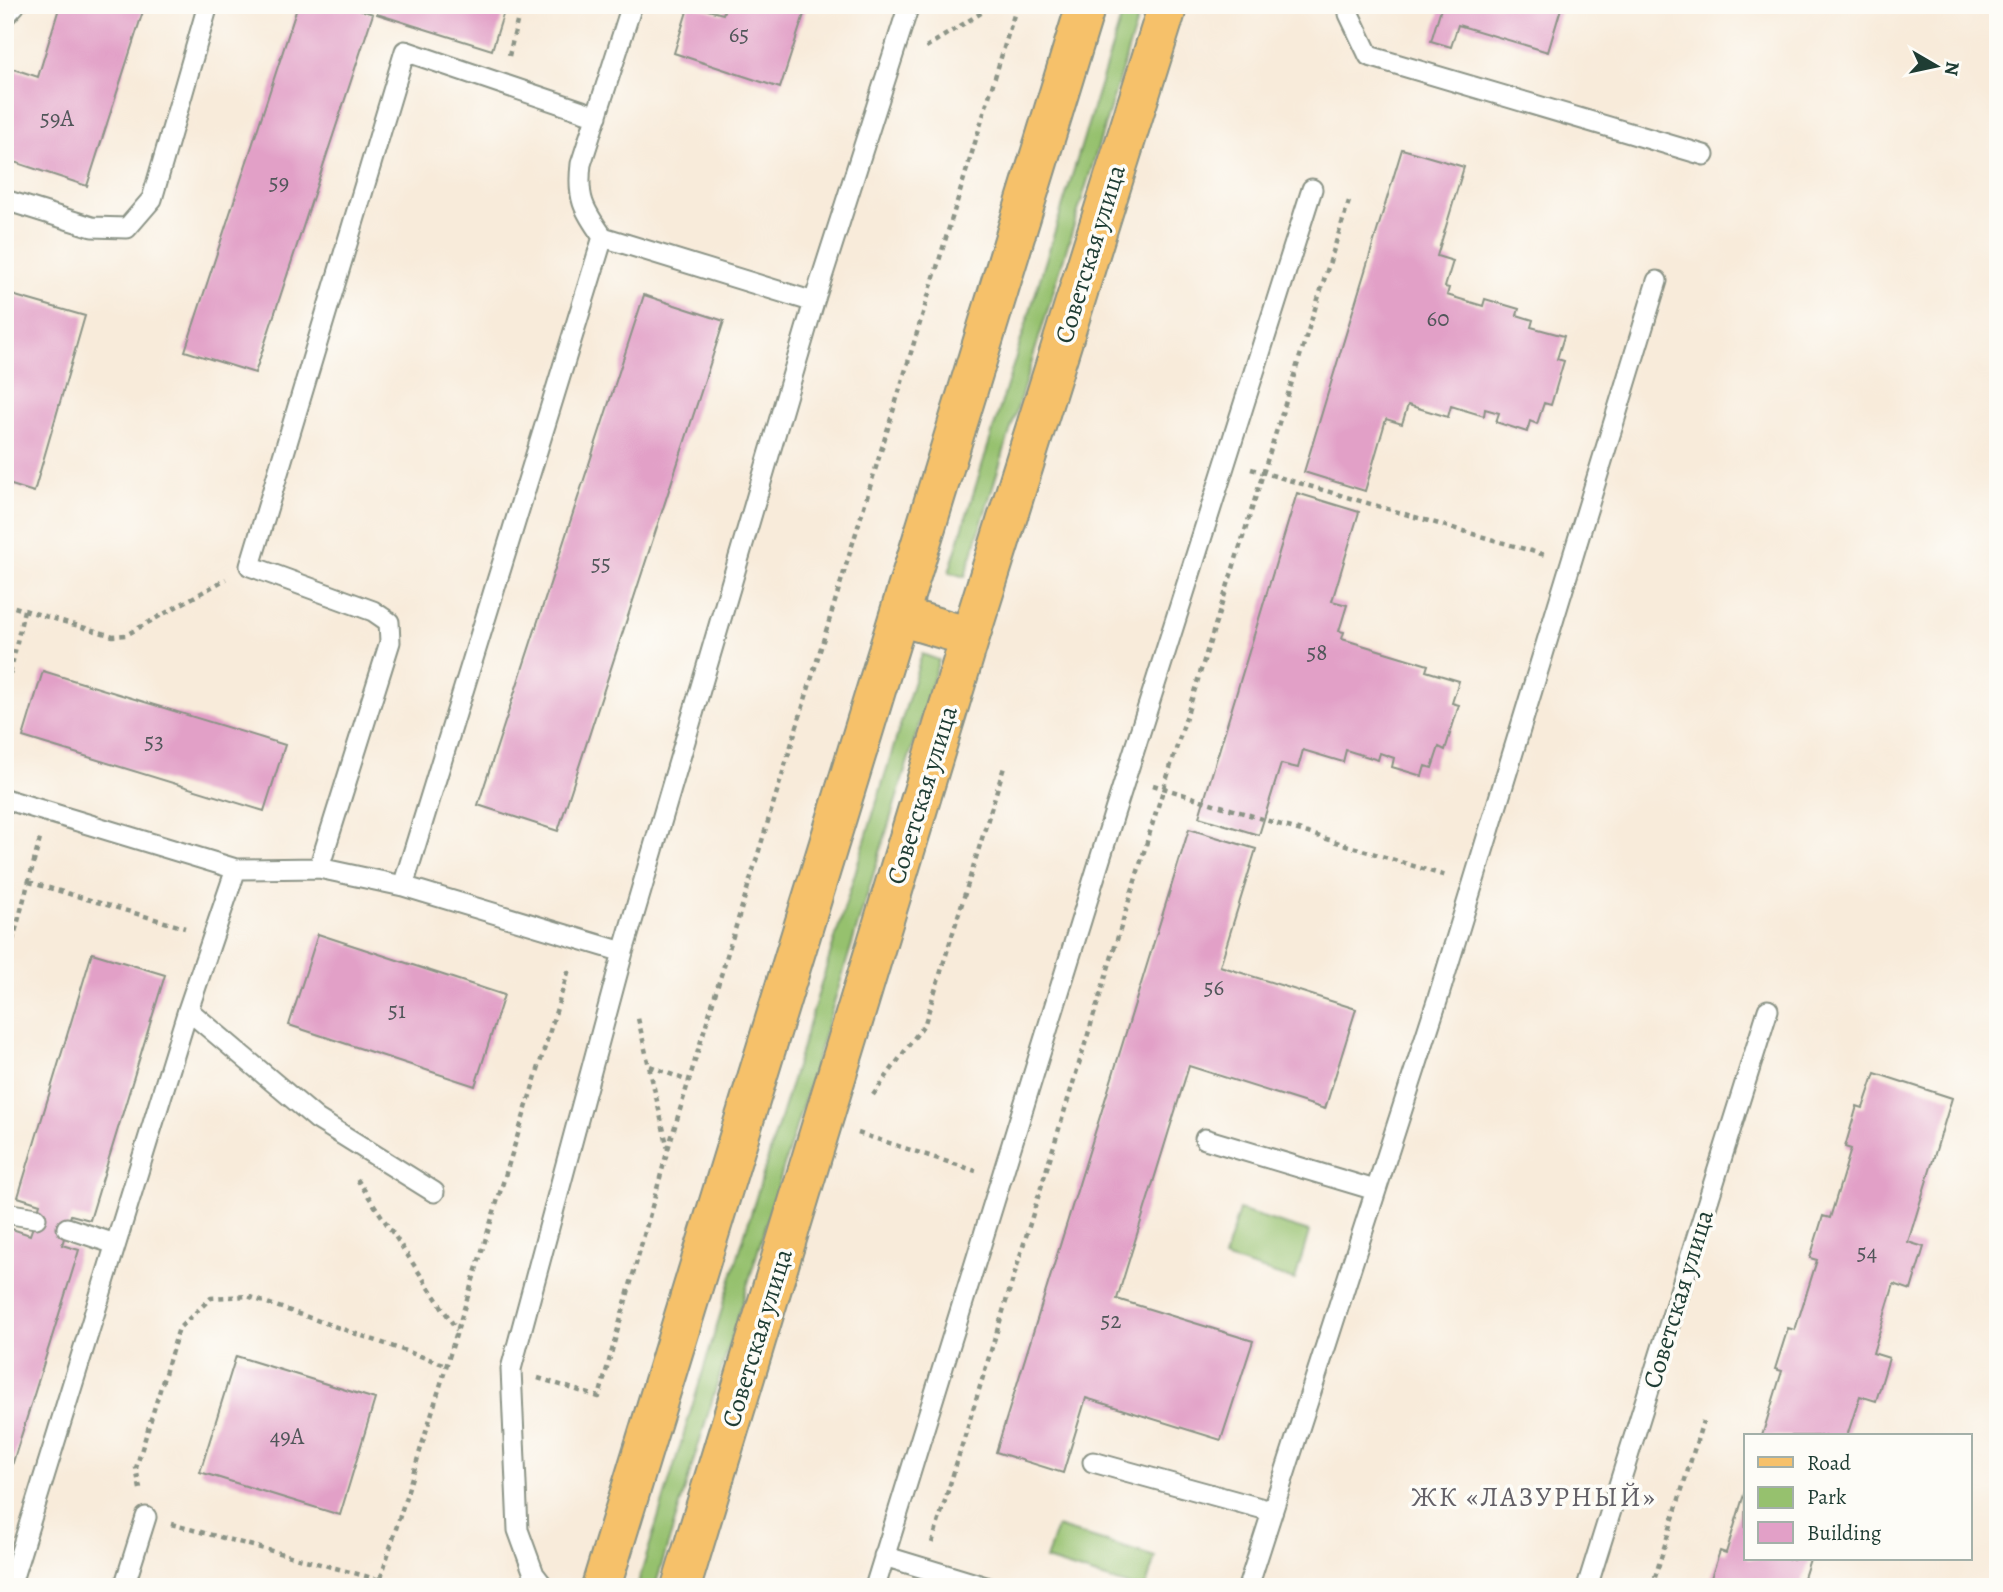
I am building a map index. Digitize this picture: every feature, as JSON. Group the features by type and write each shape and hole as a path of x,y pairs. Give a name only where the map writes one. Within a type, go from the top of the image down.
{"main road":[{"path":"601,1587 1086,5"},
{"name":"Советская улица","path":"681,1587 1168,5"},
{"path":"899,616 971,638"}],"lane":[{"path":"5,16 15,5"},
{"path":"5,200 92,227 127,228 152,199 208,5"},
{"path":"632,5 581,164 578,191 586,212 603,237 814,302"},
{"path":"544,1587 534,1574 518,1530 510,1369 622,952 814,302 909,5"},
{"path":"1351,5 1349,14 1369,56 1704,155"},
{"path":"319,868 390,642 389,622 373,611 250,566 405,51 597,116"},
{"path":"875,1587 1000,1179 1312,189"},
{"path":"403,886 603,237"},
{"path":"1248,1587 1473,885 1657,281"},
{"path":"5,799 236,869 319,868 403,886 622,952"},
{"path":"10,1587 188,1010 236,869"},
{"path":"188,1010 317,1119 434,1192"},
{"name":"Советская улица","path":"1587,1587 1768,1010"},
{"path":"1205,1139 1376,1190"},
{"path":"5,1213 36,1218"},
{"path":"67,1228 115,1244"},
{"path":"1093,1462 1271,1511"},
{"path":"124,1587 146,1517"},
{"path":"884,1556 986,1587"}],"path":[{"path":"502,84 521,5"},
{"path":"888,70 994,5"},
{"path":"510,1369 599,1397 688,1080 1017,5"},
{"path":"924,1568 1164,788 1349,201"},
{"path":"1227,462 1572,562"},
{"path":"5,604 113,636 125,635 250,566"},
{"path":"5,697 24,610"},
{"path":"872,1097 925,1023 1004,764"},
{"path":"1126,776 1473,885"},
{"path":"5,970 48,811"},
{"path":"29,882 213,936"},
{"path":"377,1587 578,939"},
{"path":"622,952 668,1149"},
{"path":"649,1066 688,1080"},
{"path":"860,1120 856,1133 1000,1179"},
{"path":"354,1175 457,1330"},
{"path":"380,1580 146,1517 136,1468 179,1328 211,1298 247,1296 446,1365"},
{"path":"1652,1587 1703,1422"}],"green space":[{"path":"1125,5 1142,5 965,577 949,572"},
{"path":"922,654 939,660 655,1587 637,1587"},
{"path":"1239,1210 1309,1232 1295,1280 1224,1258"},
{"path":"1057,1527 1155,1557 1146,1587 1132,1587 1046,1560"}],"building":[{"path":"60,5 145,5 87,186 5,159 5,66 38,77"},
{"path":"298,5 346,5 373,14 255,373 185,351"},
{"path":"379,5 506,5 492,50 377,14"},
{"path":"689,5 723,14 726,5 807,5 780,88 674,53"},
{"path":"1442,5 1562,5 1548,52 1458,25 1451,47 1431,41"},
{"path":"1402,149 1464,167 1437,256 1453,261 1445,287 1449,288 1447,295 1483,306 1485,299 1519,309 1517,315 1533,320 1531,327 1564,336 1557,359 1564,361 1551,405 1544,403 1537,424 1530,421 1527,432 1496,422 1499,413 1485,409 1484,416 1451,406 1448,417 1408,405 1402,424 1386,419 1365,491 1304,472"},
{"path":"5,293 85,316 34,492 5,483"},
{"path":"644,295 724,321 558,831 478,805"},
{"path":"1297,493 1359,512 1332,601 1347,605 1339,631 1344,632 1342,639 1428,665 1426,671 1459,681 1452,703 1459,705 1445,750 1439,747 1432,768 1425,766 1422,776 1392,767 1394,758 1380,753 1378,760 1346,750 1343,762 1303,750 1298,768 1281,764 1259,835 1199,817"},
{"path":"43,671 285,745 264,811 23,737"},
{"path":"1189,829 1256,849 1220,966 1356,1009 1325,1109 1189,1066 1117,1299 1253,1341 1221,1440 1086,1398 1063,1473 996,1452"},
{"path":"318,934 504,995 475,1086 289,1025"},
{"path":"92,953 165,975 90,1220 71,1215 62,1245 79,1250 5,1488 5,1240 9,1228 30,1235 36,1218 40,1204 18,1197"},
{"path":"1875,1073 1952,1098 1908,1242 1924,1247 1911,1290 1894,1284 1873,1353 1889,1358 1876,1401 1860,1396 1848,1434 1763,1434 1782,1371 1775,1369 1788,1328 1795,1330 1817,1260 1810,1258 1823,1216 1830,1218 1851,1149 1845,1147 1857,1106 1863,1108"},
{"path":"236,1356 375,1399 340,1515 200,1472"},
{"path":"1744,1494 1744,1560 1810,1560 1801,1587 1708,1587 1720,1551 1726,1553"}],"district":[{"name":"ЖК «ЛАЗУРНЫЙ»","path":"1534,1497"}]}
